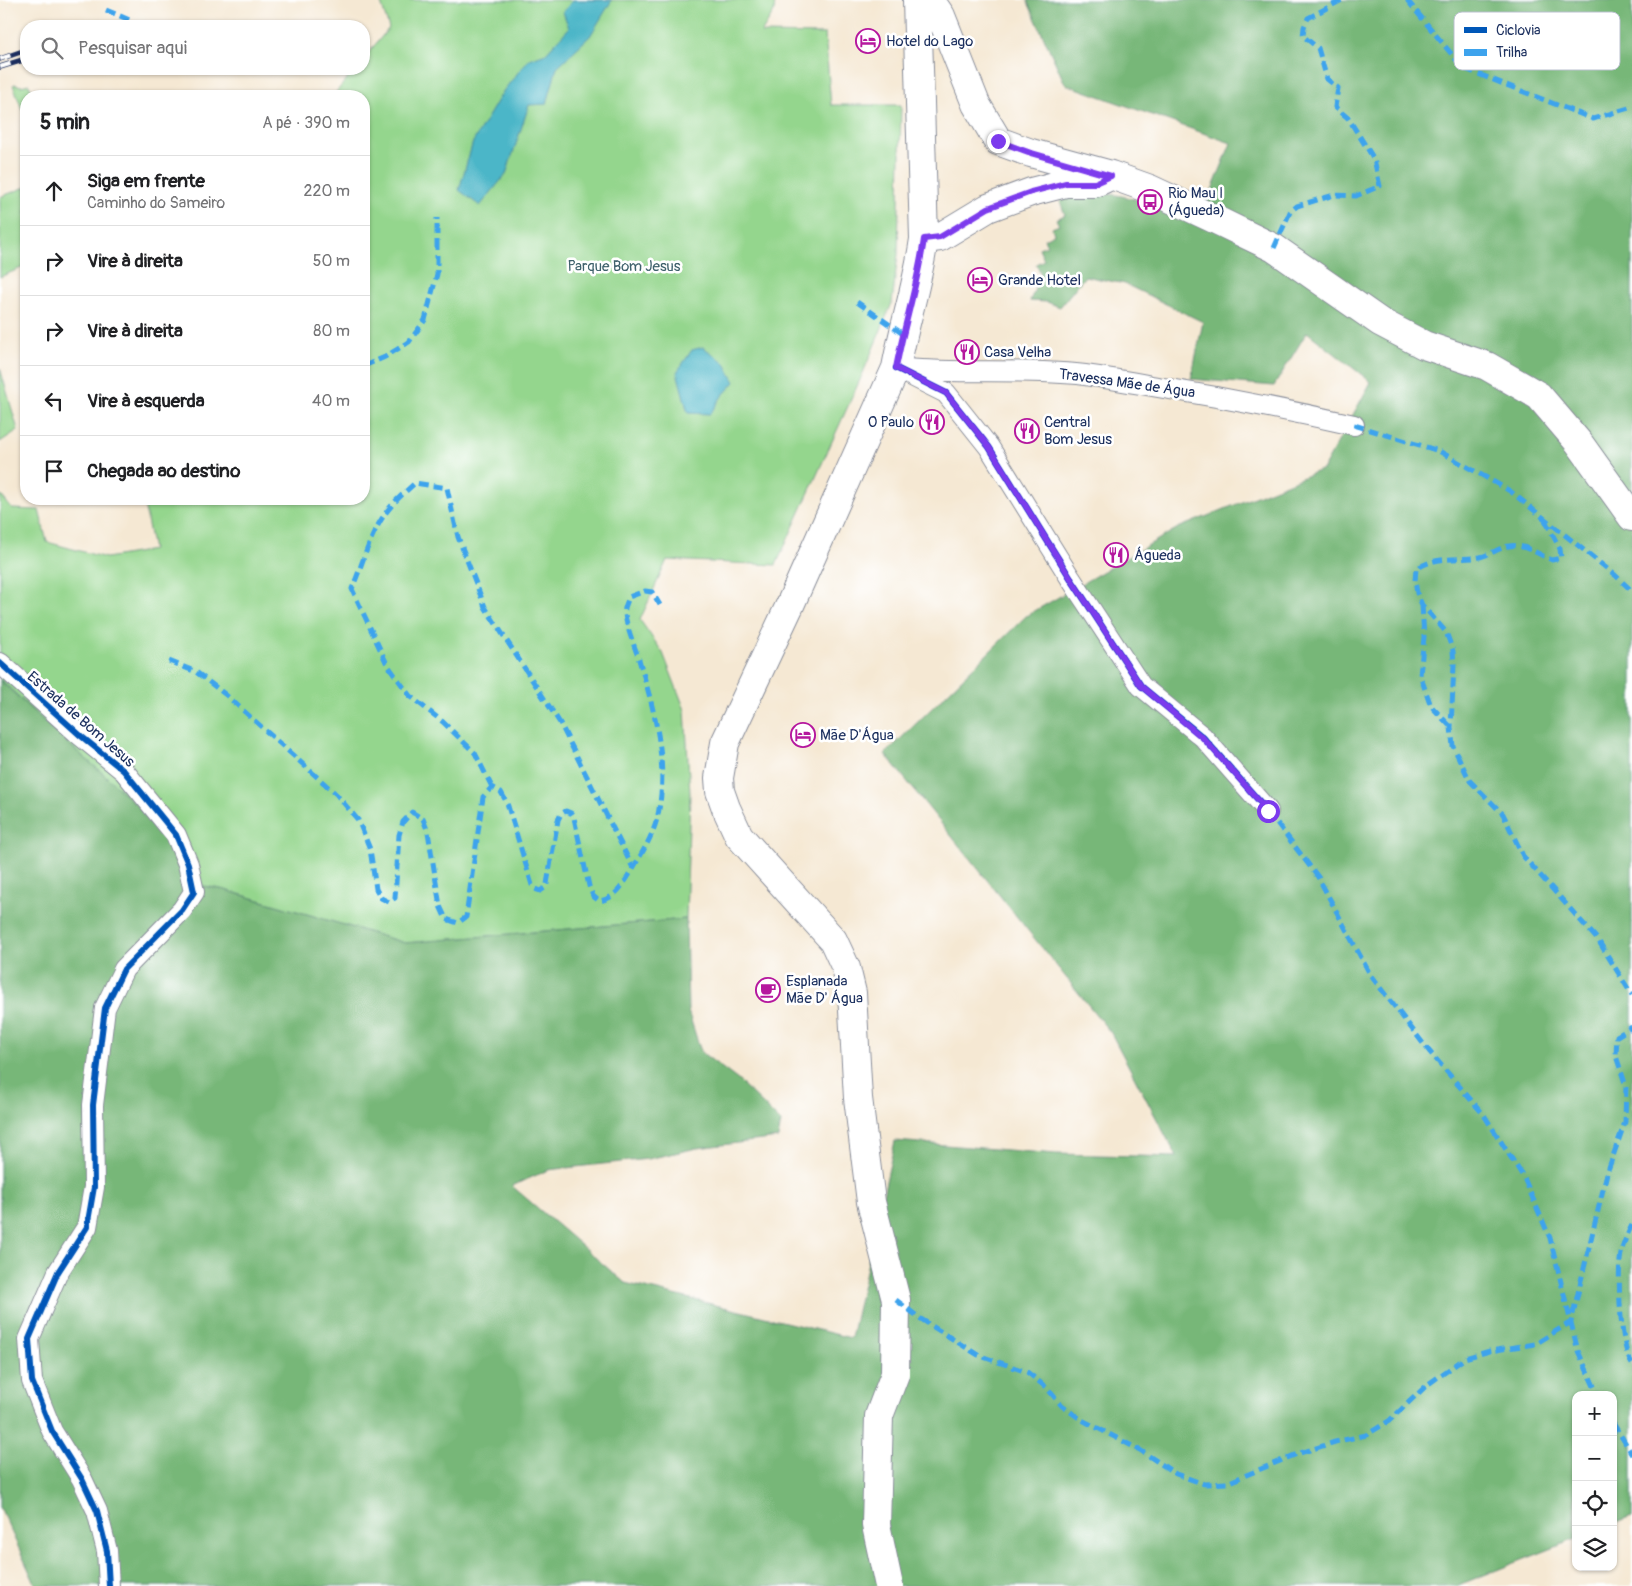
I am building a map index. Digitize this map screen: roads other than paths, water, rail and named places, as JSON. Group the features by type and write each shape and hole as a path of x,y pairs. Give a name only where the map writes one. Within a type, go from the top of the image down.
{"main road":[{"path":"889,1586 876,1525 879,1416 895,1374 896,1300 870,1202 858,1098 852,993 846,968 833,940 739,836 726,808 718,778 725,743 786,613 896,368 924,239 917,0"},
{"path":"930,0 941,16 976,104 998,141 1031,153 1150,189 1274,248 1380,322 1424,345 1487,366 1539,396 1579,443 1632,517"},
{"path":"924,239 940,237 988,208 1031,192 1066,183 1095,183 1111,176"}],"street":[{"name":"Travessa Mãe de Água","path":"896,368 942,372 1007,370 1084,375 1216,396 1291,410 1354,425"},
{"path":"896,368 946,393 989,447 1071,579 1141,686 1203,738 1268,811"},
{"name":"Estrada de Bom Jesus","path":"0,663 81,736 124,771 176,835 188,864 194,892 182,910 124,969 105,1008 93,1106 94,1187 87,1227 58,1272 29,1339 32,1381 52,1431 82,1479 97,1511 107,1551 109,1586"}],"water":[{"path":"573,0 612,0 590,36 557,67 547,104 529,105 506,174 480,206 459,190 473,142 504,90 529,59 546,53 569,28 563,12"},
{"path":"703,347 724,362 735,382 722,396 710,414 688,413 677,372 692,350"}],"railway":[{"path":"0,59 20,52"},
{"path":"0,67 20,61"}],"place":[{"name":"Hotel do Lago","path":"868,41"},
{"name":"Rio Mau I (Águeda)","path":"1150,202"},
{"name":"Grande Hotel","path":"980,280"},
{"name":"Casa Velha","path":"967,352"},
{"name":"O Paulo","path":"932,422"},
{"name":"Central Bom Jesus","path":"1027,431"},
{"name":"Águeda","path":"1116,555"},
{"name":"Mãe D'Água","path":"803,735"},
{"name":"Esplanada Mãe D' Água","path":"768,990"}],"park label":[{"name":"Parque Bom Jesus","path":"624,266"}]}
